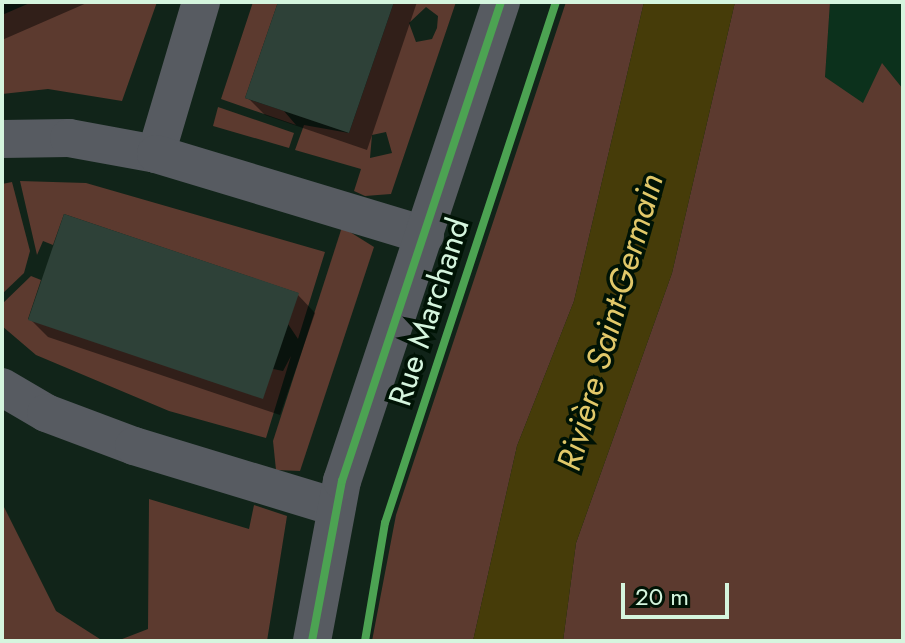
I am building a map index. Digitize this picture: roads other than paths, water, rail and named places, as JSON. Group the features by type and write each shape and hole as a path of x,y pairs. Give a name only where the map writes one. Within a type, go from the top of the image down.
{"street":[{"path":"156,154 201,2"},
{"name":"Rue Marchand","path":"312,641 335,507 501,2"},
{"path":"2,139 69,138 156,154 425,235"},
{"path":"2,387 46,413 134,446 335,507"}],"water":[{"name":"Rivière Saint-Germain","path":"644,2 735,2 672,273 576,543 563,641 473,641 517,446 574,301"}]}
